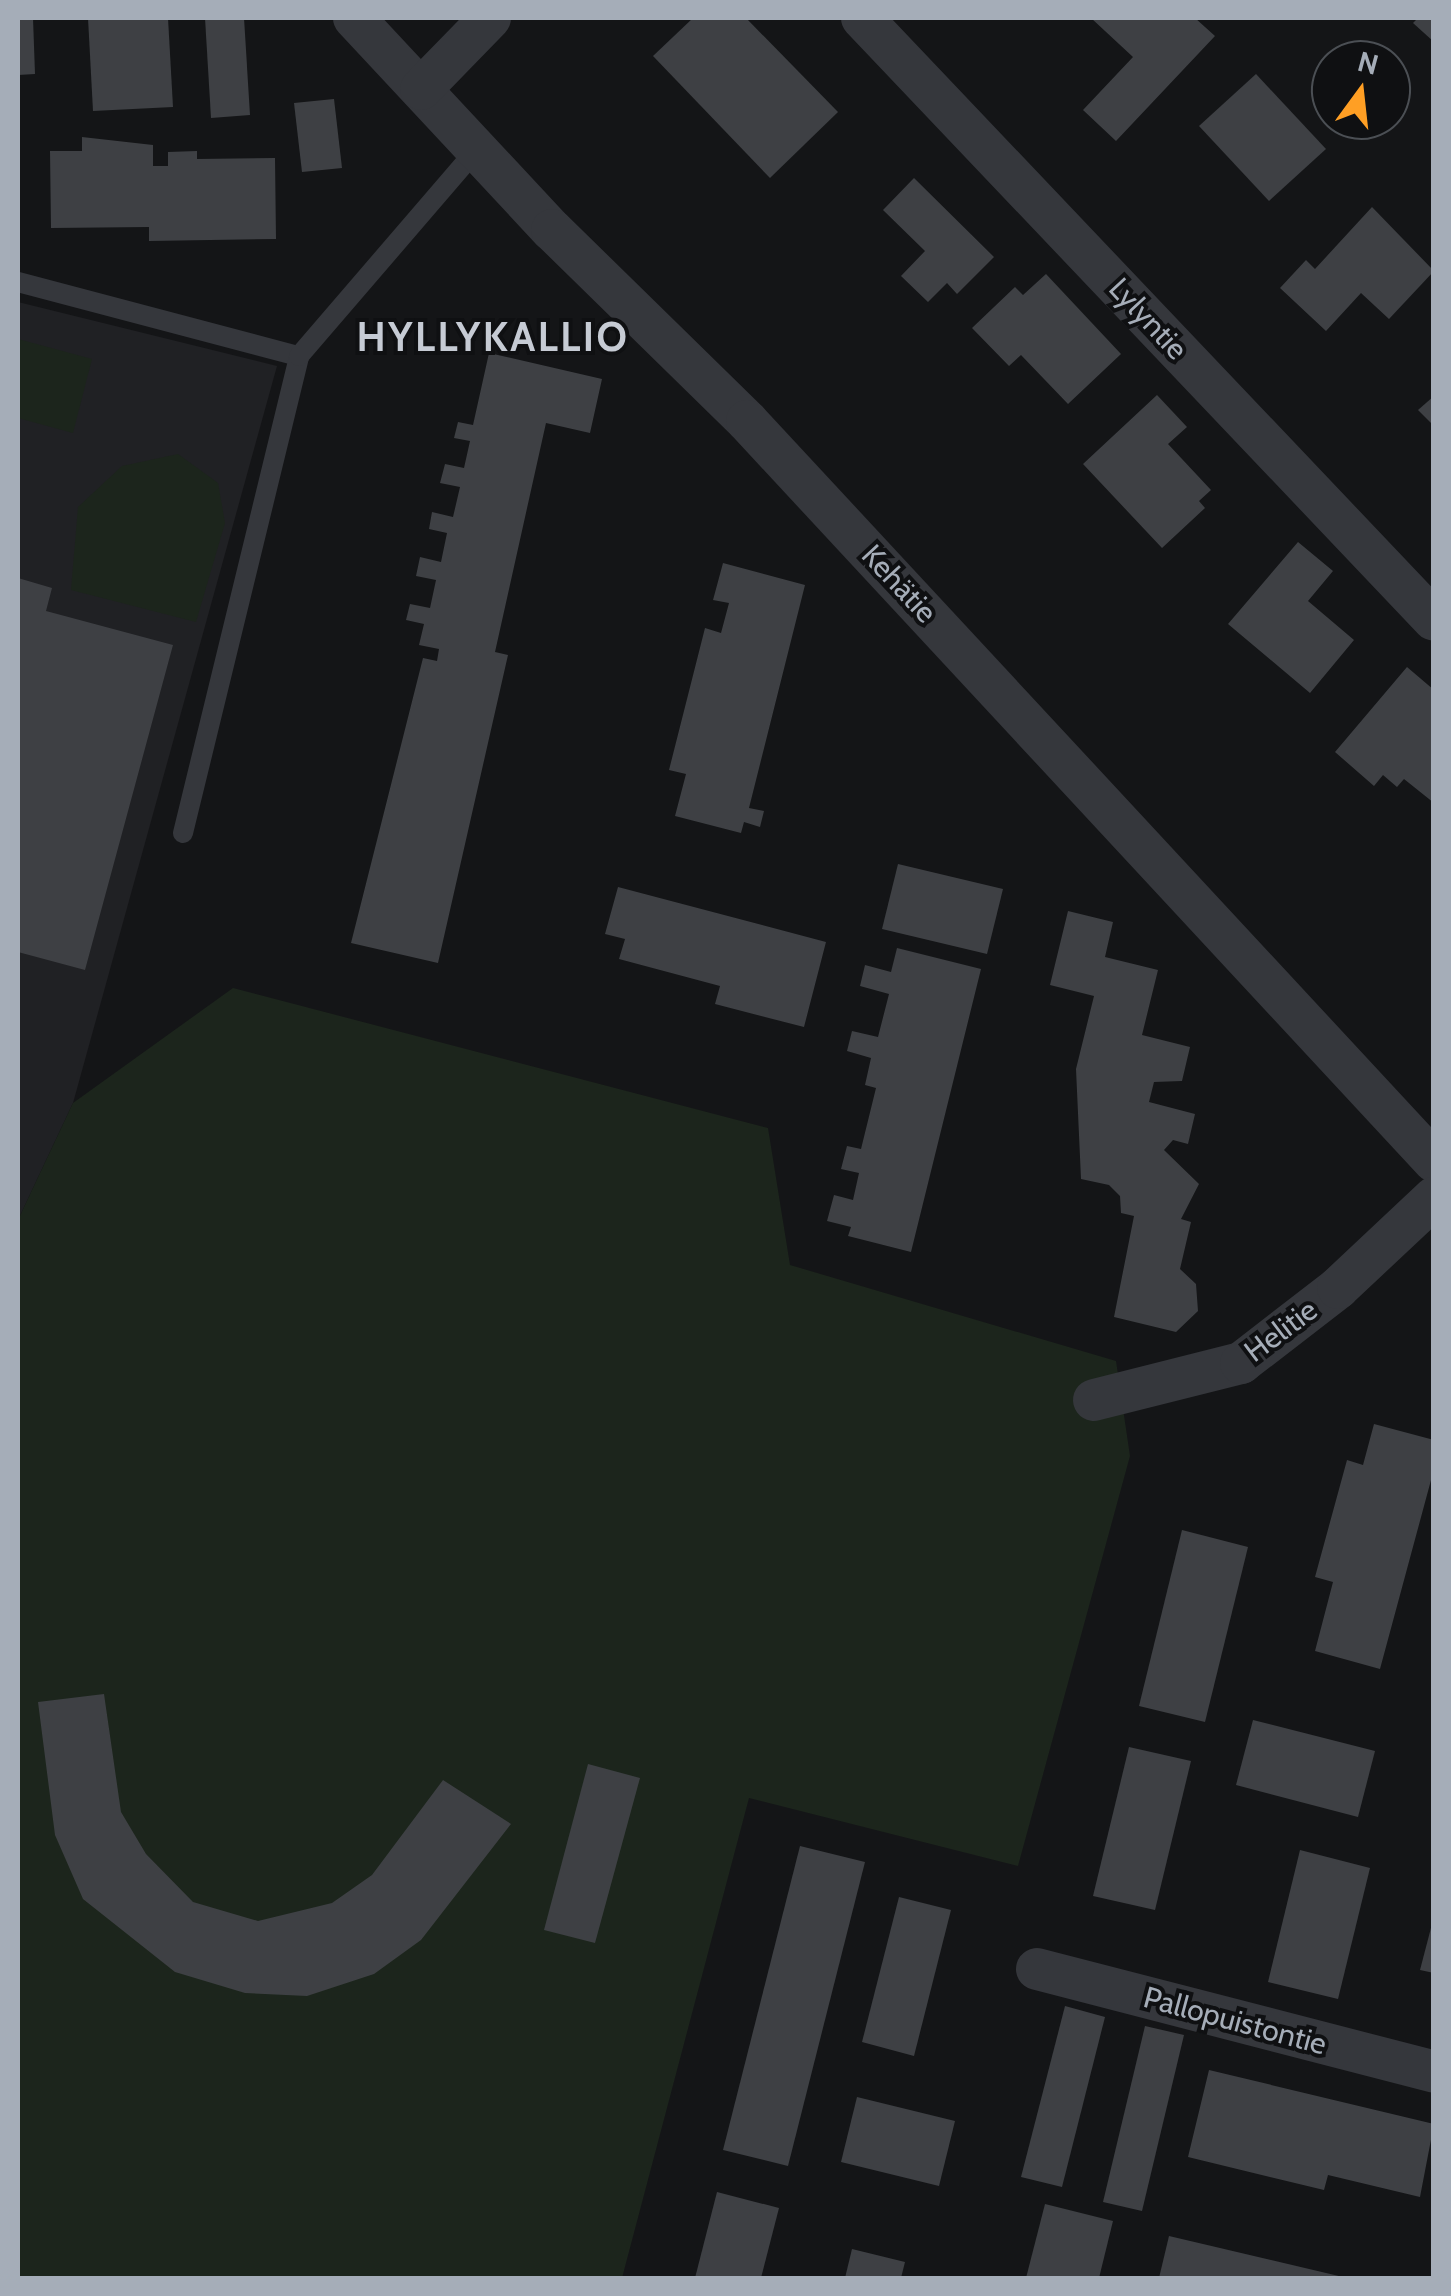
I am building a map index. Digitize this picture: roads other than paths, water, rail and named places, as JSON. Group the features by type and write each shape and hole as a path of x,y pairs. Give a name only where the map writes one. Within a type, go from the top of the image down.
{"street":[{"name":"Kehätie","path":"354,18 477,150 747,421 1434,1161"},
{"path":"421,90 490,18"},
{"name":"Lylyntie","path":"862,18 1434,620"},
{"name":"Helitie","path":"1094,1400 1241,1363 1338,1288 1434,1198"},
{"name":"Pallopuistontie","path":"1037,1970 1434,2072"}],"lane":[{"path":"183,833 299,356 396,235 477,150"},
{"path":"18,282 299,356"}],"district":[{"name":"HYLLYKALLIO","path":"493,337"}]}
